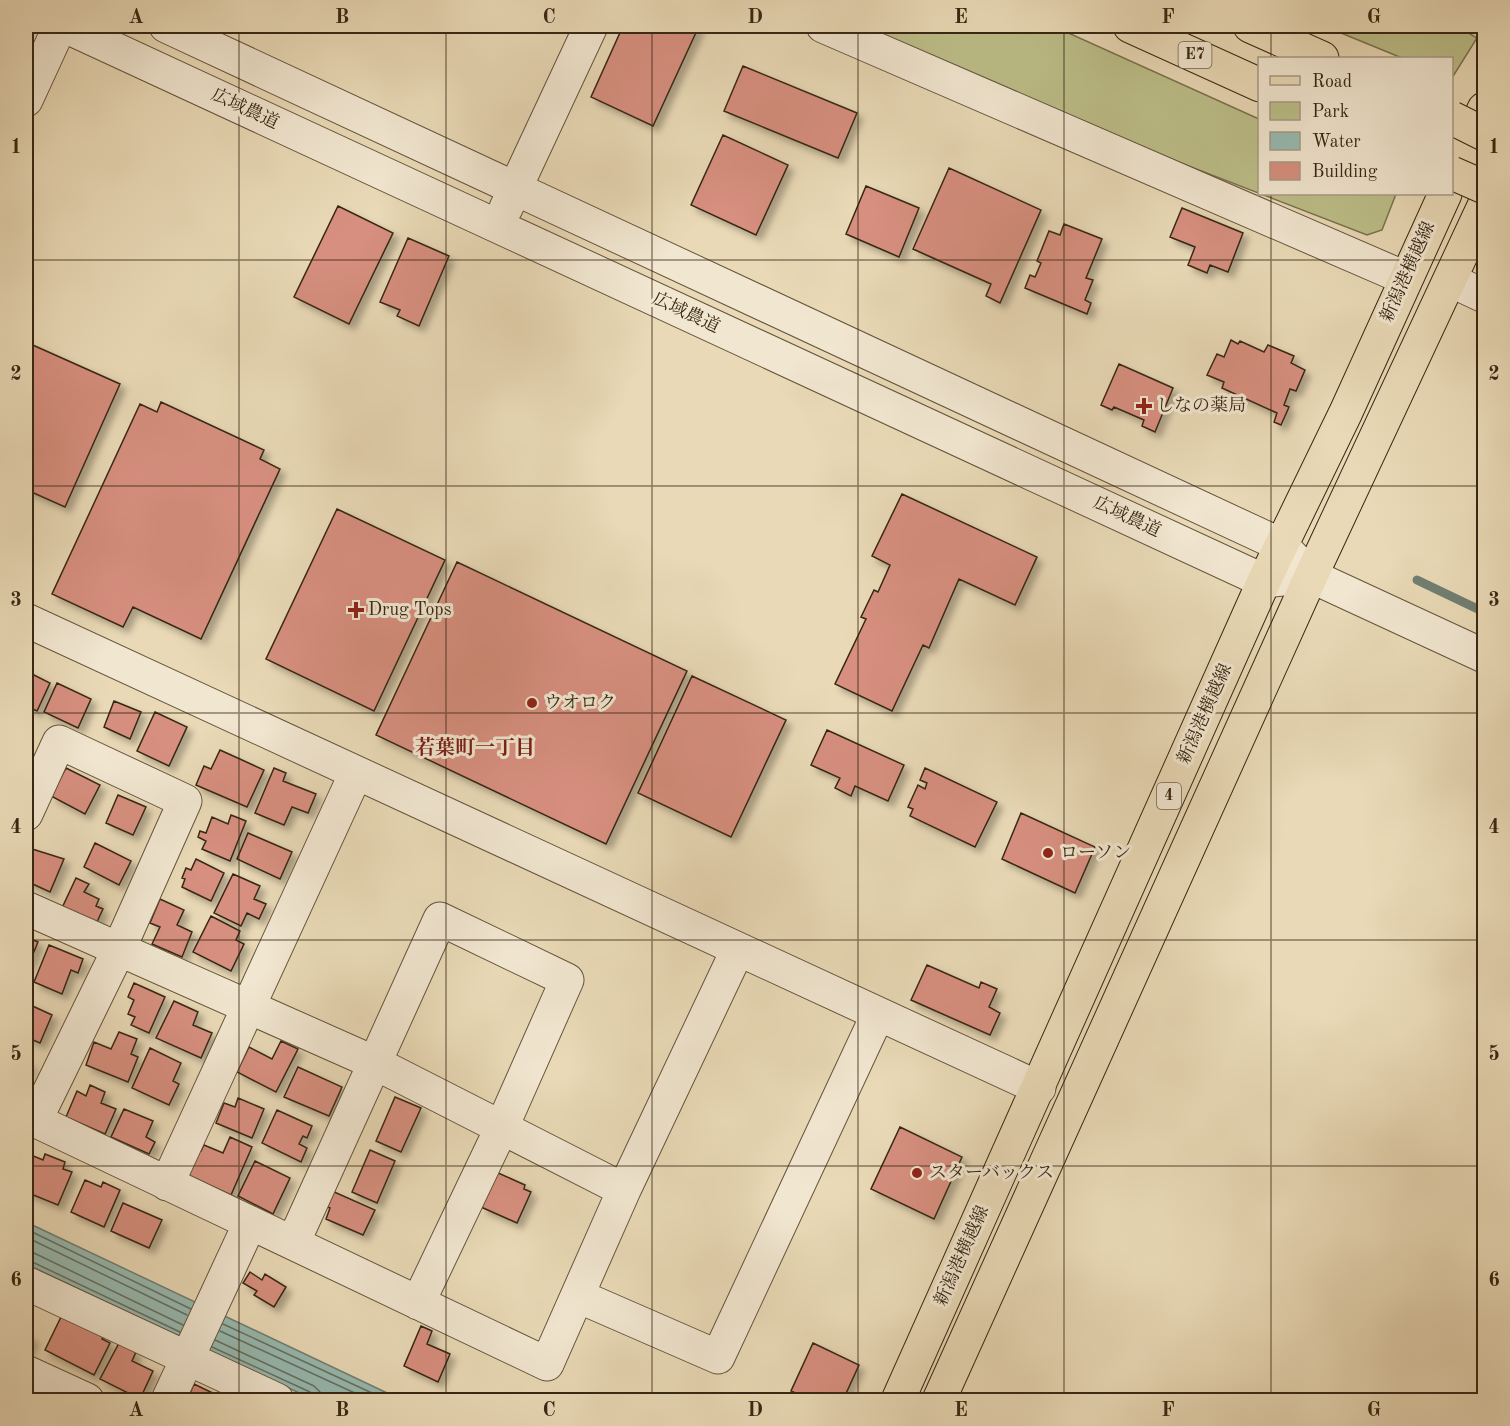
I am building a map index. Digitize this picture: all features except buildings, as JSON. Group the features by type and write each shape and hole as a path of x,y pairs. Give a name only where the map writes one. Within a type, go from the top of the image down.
{"main road":[{"name":"E7","path":"1130,26 1258,84"},
{"path":"1250,26 1320,57"},
{"path":"1453,177 1485,109"},
{"path":"1453,118 1485,134"},
{"path":"1453,173 1485,187"},
{"name":"新潟港横越線","path":"898,1401 1264,581 1346,412 1445,195"},
{"name":"4","path":"939,1401 1311,576 1485,206"}],"street":[{"path":"26,99 60,26"},
{"name":"広域農道","path":"65,26 1264,581"},
{"path":"166,26 1281,545 1311,576 1485,656"},
{"path":"498,225 591,26"},
{"path":"823,26 1405,278"},
{"path":"1450,279 1485,296"},
{"path":"1264,581 1311,576"},
{"path":"26,620 1039,1088"},
{"path":"26,814 59,742 185,801 118,949 30,1119 547,1364 624,1190 738,949"},
{"path":"167,1184 356,773"},
{"path":"26,908 249,1005 375,1063 624,1190"},
{"path":"293,1244 440,919 567,980 501,1129 418,1303"},
{"path":"578,1296 718,1357 878,1014"},
{"path":"168,1401 250,1223"},
{"path":"26,1282 277,1401"},
{"path":"26,1372 87,1401"}],"green space":[{"path":"852,26 1053,26 1258,119 1258,193 1023,102"},
{"path":"1324,26 1457,26 1477,38 1453,76 1453,57 1400,57"},
{"path":"1264,195 1396,195 1382,230 1367,235"}],"water":[{"path":"26,1222 402,1400 314,1400 26,1264"}],"waterway":[{"path":"1417,580 1484,612"}],"place":[{"name":"しなの薬局","path":"1144,406"},
{"name":"Drug Tops","path":"356,610"},
{"name":"ウオロク","path":"532,703"},
{"name":"ローソン","path":"1048,853"},
{"name":"スターバックス","path":"917,1173"}],"district":[{"name":"若葉町一丁目","path":"475,749"}]}
